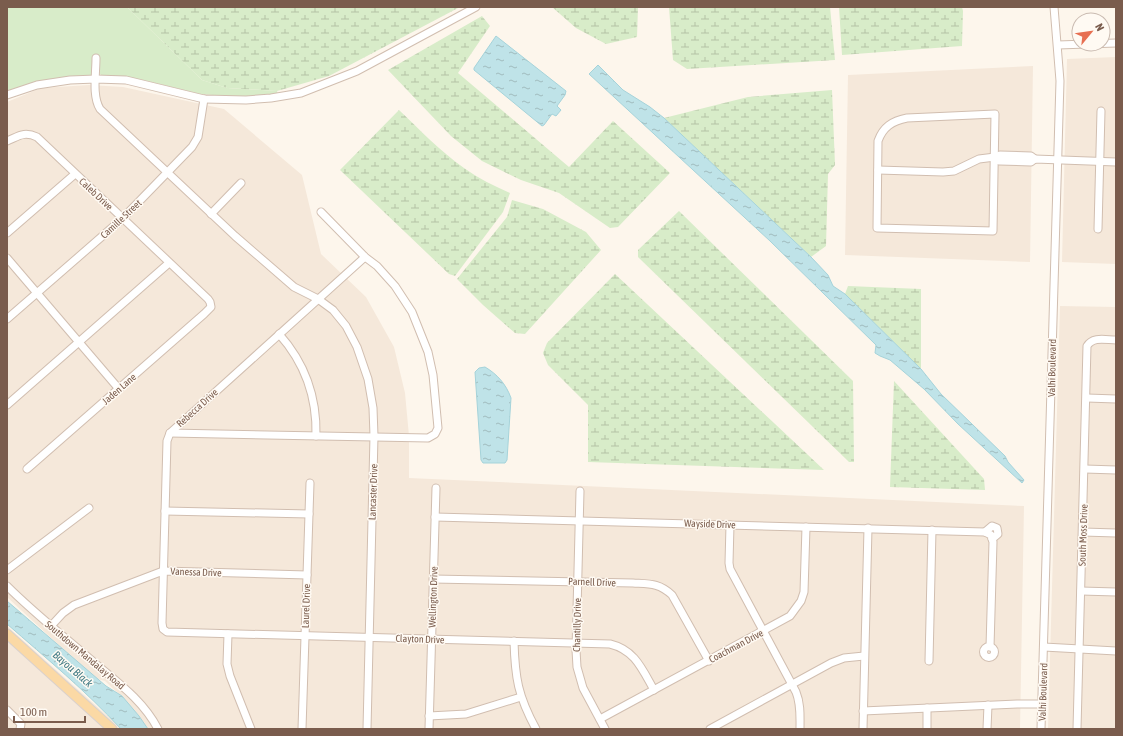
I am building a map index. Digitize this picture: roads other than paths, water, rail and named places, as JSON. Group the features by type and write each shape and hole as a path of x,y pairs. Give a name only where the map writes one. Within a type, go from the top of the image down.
{"main road":[{"path":"7,634 112,729"}],"street":[{"path":"7,95 36,85 70,80 96,79 126,80 204,99 246,100 301,93 357,71 476,7"},
{"name":"Valhi Boulevard","path":"1042,729 1060,81 1054,7"},
{"path":"1058,45 1116,43"},
{"name":"Lancaster Drive","path":"96,58 95,95 96,103 100,109 211,214 294,287 318,299 334,310 346,326 357,347 368,379 373,408 374,436 366,729"},
{"name":"Camille Street","path":"7,319 122,219 168,173 196,142 204,99"},
{"path":"1098,229 1101,112"},
{"path":"995,114 995,158 993,231 877,228 878,141 881,133 887,126 896,120 928,116 995,114"},
{"name":"Caleb Drive","path":"7,141 23,134 30,134 37,137 208,299 211,307"},
{"path":"878,170 954,171 979,159 995,158 999,161 1031,162 1035,159 1116,162"},
{"path":"7,233 75,174"},
{"path":"211,214 241,183"},
{"path":"170,432 428,438 435,434 438,428 432,369 428,352 412,312 395,286 321,212"},
{"name":"Rebecca Drive","path":"164,630 162,623 163,571 167,441 170,432 365,257"},
{"path":"7,258 119,389"},
{"path":"7,405 78,341 169,263"},
{"name":"Jaden Lane","path":"27,469 211,307"},
{"path":"279,334 295,354 307,379 315,412 316,436"},
{"name":"South Moss Drive","path":"1077,729 1085,469 1087,346 1090,342 1095,340 1116,340"},
{"path":"1086,398 1116,399"},
{"path":"1085,469 1116,470"},
{"name":"Laurel Drive","path":"302,729 310,483"},
{"name":"Wellington Drive","path":"429,729 436,488"},
{"name":"Chantilly Drive","path":"580,491 577,582 577,667 583,688 605,729"},
{"path":"7,570 89,508"},
{"path":"165,511 309,514"},
{"name":"Wayside Drive","path":"435,517 985,532 992,526 996,528 998,534 992,539 990,647"},
{"path":"730,524 730,569 799,698 800,729"},
{"name":"Coachman Drive","path":"600,720 790,616 802,601 805,588 806,527"},
{"path":"863,729 868,528"},
{"path":"929,661 932,530"},
{"path":"1083,532 1116,533"},
{"name":"Vanessa Drive","path":"52,626 63,613 74,605 163,571 307,575"},
{"name":"Parnell Drive","path":"433,579 653,584 664,588 676,601 709,660"},
{"name":"Southdown Mandalay Road","path":"7,586 131,694 146,711 158,729"},
{"path":"1081,591 1116,592"},
{"name":"Clayton Drive","path":"164,630 167,632 228,634 610,644 619,646 626,650 634,658 654,690"},
{"path":"228,634 227,664 230,676 251,729"},
{"path":"514,641 514,667 521,697 536,729"},
{"path":"1044,648 1116,651"},
{"path":"710,729 831,663 844,658 864,656"},
{"path":"429,716 466,714 521,697"},
{"path":"863,711 1042,704"},
{"path":"987,729 988,705"},
{"path":"927,708 927,729"},
{"path":"7,710 20,726"}],"water":[{"path":"496,36 566,91 565,95 557,106 561,110 556,116 552,114 544,125 542,126 474,70"},
{"path":"598,65 623,90 664,118 811,257 828,275 833,286 845,294 921,369 941,394 1005,456 1008,462 1024,480 1022,483 958,424 924,389 890,360 875,353 876,345 770,241 589,74"},
{"path":"485,367 501,380 507,388 511,398 507,460 505,463 483,463 481,460 475,372 479,368"},
{"name":"Bayou Black","path":"7,601 106,686 122,696 148,729 121,729 80,688 7,624"}]}
